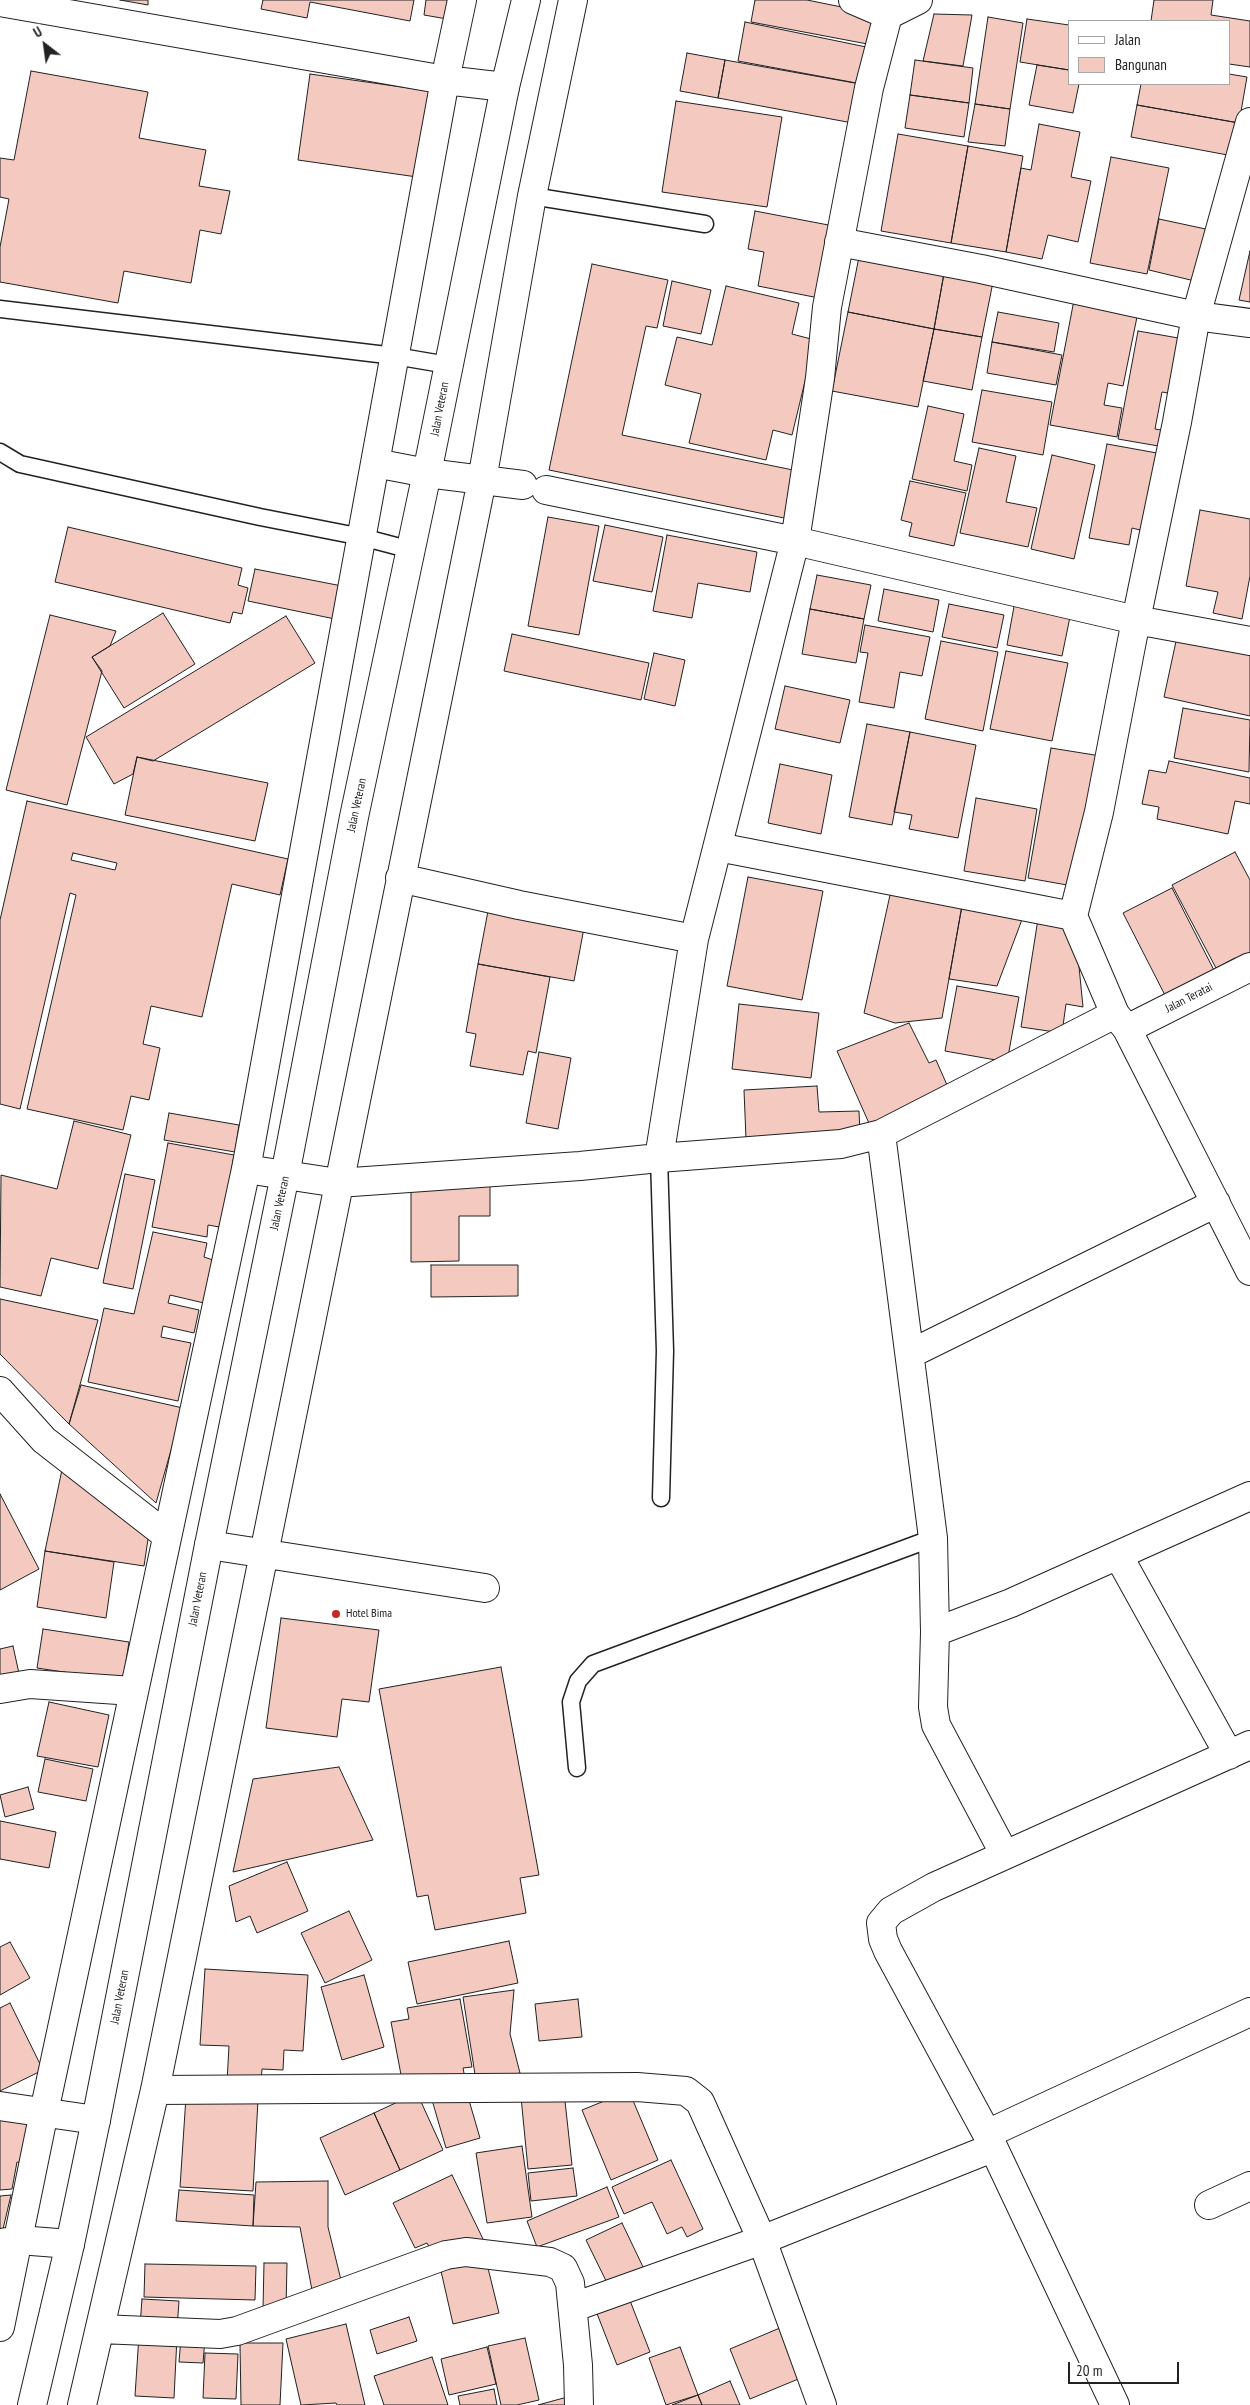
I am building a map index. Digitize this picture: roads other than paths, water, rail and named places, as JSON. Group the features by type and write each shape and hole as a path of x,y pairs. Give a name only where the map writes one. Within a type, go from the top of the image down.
{"street":[{"path":"0,2327 9,2242 44,2112 246,1168 445,80 462,0"},
{"name":"Jalan Veteran","path":"32,2405 70,2244 96,2120 209,1545 285,1175 354,817 427,473 505,87 526,0"},
{"path":"83,2402 155,2090 482,480 532,196 573,0"},
{"path":"853,0 888,14 918,0"},
{"path":"0,2 445,80 505,87"},
{"path":"659,1158 694,939 795,541 820,378 827,307 869,88 888,14"},
{"path":"1248,1260 1121,1022 1073,916 1099,812 1196,316 1250,122"},
{"path":"839,242 981,269 1196,316 1250,323"},
{"path":"376,463 427,473 534,487 795,541 1136,620 1250,641"},
{"path":"718,847 1073,916"},
{"path":"400,878 519,905 694,939"},
{"name":"Jalan Teratai","path":"246,1168 338,1183 580,1166 841,1144 881,1134 1121,1022 1250,967"},
{"path":"881,1134 933,1538 935,1632 933,1707 936,1725 1005,1855"},
{"path":"910,1354 1216,1203"},
{"path":"0,1391 44,1440 166,1535"},
{"path":"935,1632 1011,1603 1250,1496"},
{"path":"209,1545 485,1588"},
{"path":"1115,2405 990,2140 888,1951 883,1939 881,1923 891,1911 906,1902 1005,1855 1240,1750 1118,1555"},
{"path":"0,1689 30,1684 133,1691"},
{"path":"574,2307 762,2240 990,2140 1250,2012"},
{"path":"155,2090 637,2087 686,2091 700,2102 762,2240 822,2405"},
{"path":"0,2106 96,2120"},
{"path":"1210,2205 1250,2186"},
{"path":"9,2242 70,2244"},
{"path":"100,2329 220,2334 237,2331 366,2286 423,2262 466,2252 550,2262 563,2268 570,2282 574,2307 579,2405"}],"lane":[{"path":"532,196 705,224"},
{"path":"0,309 394,356 448,365"},
{"path":"0,452 20,464 260,518 362,537 411,550"},
{"path":"659,1158 665,1351 661,1498"},
{"path":"577,1768 571,1702 578,1681 593,1664 933,1538"}],"place":[{"name":"Hotel Bima","path":"336,1614"}]}
